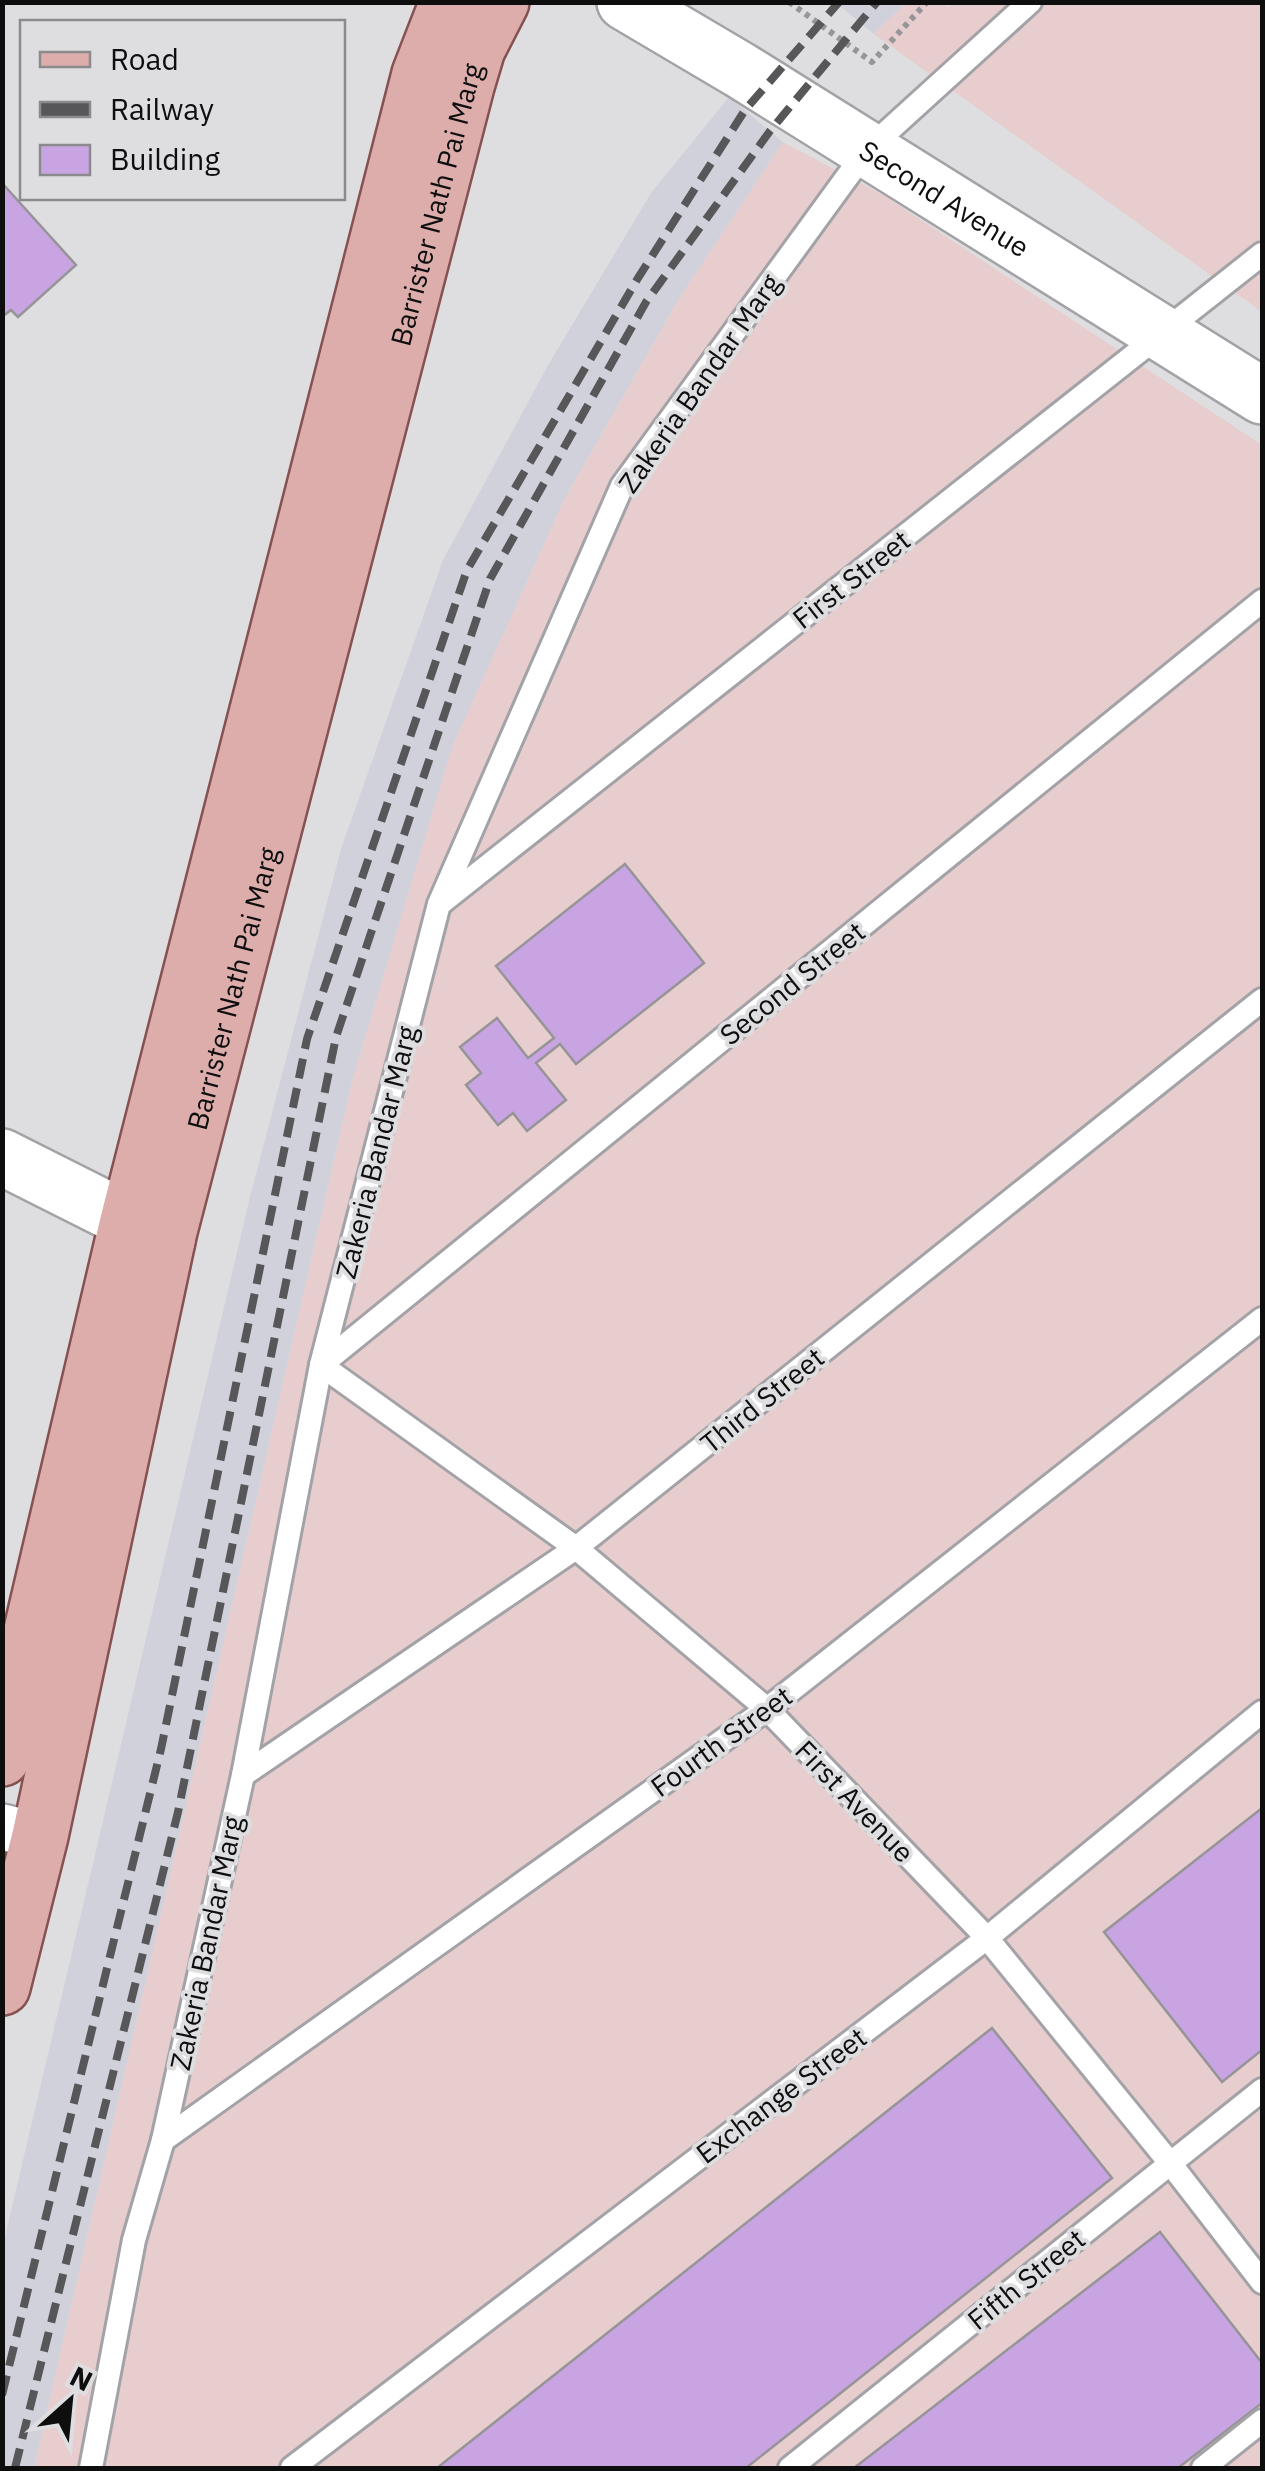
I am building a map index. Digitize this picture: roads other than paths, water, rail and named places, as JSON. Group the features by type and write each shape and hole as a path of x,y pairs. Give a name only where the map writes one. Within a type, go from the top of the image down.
{"main road":[{"name":"Barrister Nath Pai Marg","path":"2,1987 21,1832 148,1230 420,74 448,2"},
{"name":"Barrister Nath Pai Marg","path":"2,1758 466,86 478,49 501,2"}],"street":[{"name":"Second Avenue","path":"625,2 1262,396"},
{"path":"2,1156 148,1230"}],"lane":[{"name":"Zakeria Bandar Marg","path":"90,2468 134,2240 162,2140 244,1776 321,1365 439,904 622,486 866,151 1030,2"},
{"name":"First Street","path":"439,904 1262,254"},
{"name":"Second Street","path":"321,1365 1262,601"},
{"name":"Third Street","path":"244,1776 576,1548 1262,1000"},
{"name":"Fourth Street","path":"162,2140 766,1709 1262,1319"},
{"name":"First Avenue","path":"321,1365 576,1548 766,1709 987,1938 1170,2162 1262,2282"},
{"name":"Exchange Street","path":"292,2468 987,1938 1262,1712"},
{"name":"Fifth Street","path":"790,2468 1262,2090"},
{"path":"1203,2468 1262,2421"}],"railway":[{"path":"2,2395 161,1749 307,1039 467,570 638,278 745,110 839,2"},
{"path":"15,2468 178,1812 336,1037 490,579 646,302 770,131 877,2"}]}
